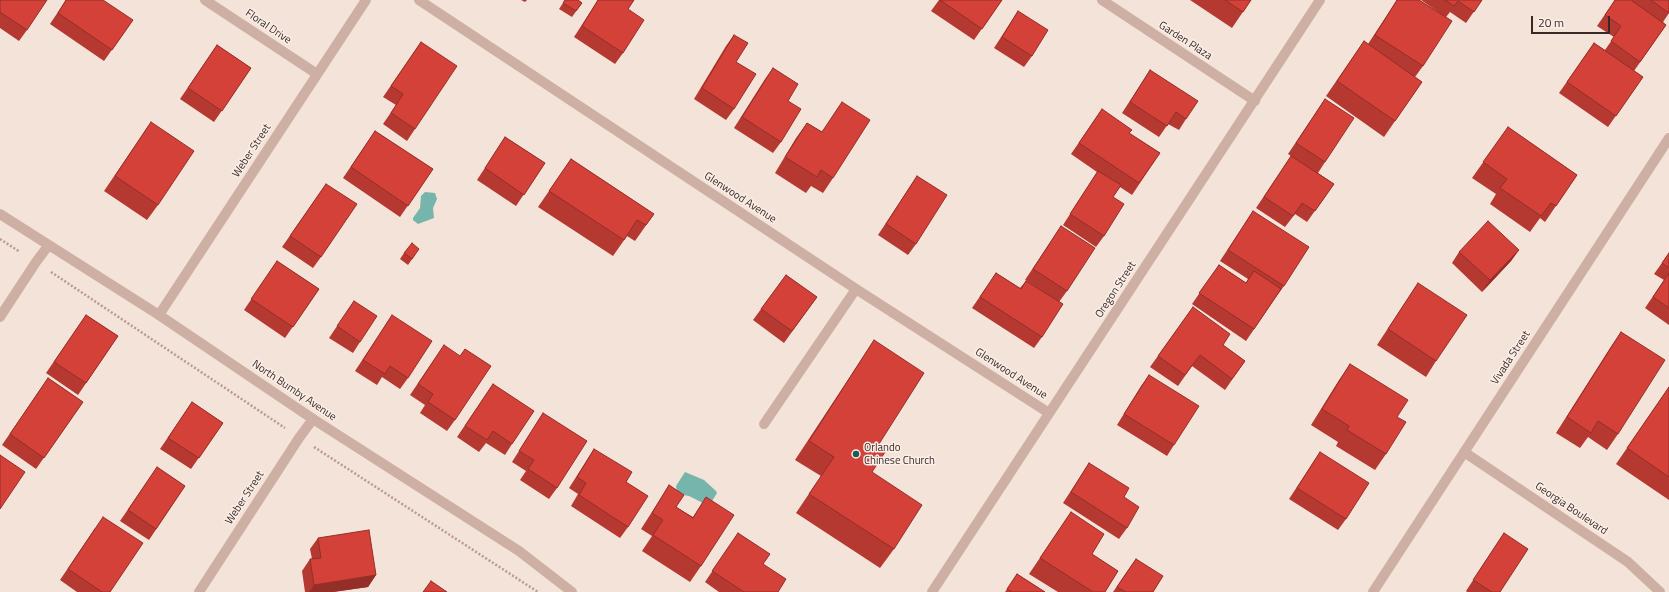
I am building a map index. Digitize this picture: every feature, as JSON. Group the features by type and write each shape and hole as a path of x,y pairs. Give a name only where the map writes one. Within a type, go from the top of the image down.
{"street":[{"name":"Floral Drive","path":"206,0 317,74"},
{"name":"Weber Street","path":"159,315 366,0"},
{"name":"Glenwood Avenue","path":"419,0 856,289 1049,413"},
{"name":"Garden Plaza","path":"1102,0 1255,101"},
{"name":"Oregon Street","path":"932,592 1320,0"},
{"name":"Vivada Street","path":"1373,592 1669,138"},
{"name":"North Bumby Avenue","path":"0,214 48,246 159,315 312,418 519,551 572,592"},
{"path":"0,317 48,246"},
{"path":"764,424 856,289"},
{"name":"Weber Street","path":"199,592 312,418"},
{"name":"Georgia Boulevard","path":"1464,452 1628,562 1660,592"}],"path":[{"path":"0,239 13,248"},
{"path":"61,279 278,424"},
{"path":"321,452 538,592"}],"water":[{"path":"425,192 435,193 437,199 433,208 434,218 418,224 413,220 413,218 420,208 421,196"},
{"path":"685,472 704,480 716,491 717,493 709,506 677,492 676,486"}],"building":[{"path":"0,0 47,0 27,30 0,12"},
{"path":"66,0 103,0 133,20 112,50 58,13"},
{"path":"565,0 578,0 582,3 576,11 563,3"},
{"path":"598,0 634,0 628,9 644,20 623,53 582,26"},
{"path":"940,0 1002,0 982,29"},
{"path":"1225,0 1251,0 1243,12"},
{"path":"1397,0 1419,0 1452,21 1423,66 1375,35"},
{"path":"1445,0 1482,0 1474,12 1458,1 1454,6"},
{"path":"1615,0 1631,0 1666,25 1640,62 1611,41 1621,26 1605,15"},
{"path":"1651,0 1669,0 1669,13"},
{"path":"1018,11 1048,30 1032,56 1002,37"},
{"path":"734,35 748,43 736,62 756,74 734,109 702,88"},
{"path":"1364,41 1422,82 1395,121 1337,81"},
{"path":"421,42 457,66 415,129 391,113 403,94 391,86"},
{"path":"1594,43 1643,77 1616,116 1567,82"},
{"path":"217,45 251,68 222,111 188,88"},
{"path":"773,68 798,84 788,101 801,109 781,142 742,117"},
{"path":"1150,70 1198,101 1186,119 1176,112 1167,126 1130,102"},
{"path":"1325,99 1354,118 1325,162 1296,143"},
{"path":"842,102 870,120 833,178 821,170 817,177 785,157 807,123 822,132"},
{"path":"1102,109 1132,130 1129,133 1160,153 1139,183 1079,143"},
{"path":"151,122 194,151 158,205 115,176"},
{"path":"1508,127 1577,175 1556,206 1551,203 1541,216 1500,188 1507,179 1483,162"},
{"path":"375,131 433,169 408,206 351,167"},
{"path":"505,137 545,163 524,195 485,168"},
{"path":"1291,156 1334,184 1315,211 1302,203 1293,216 1264,197"},
{"path":"571,159 654,214 646,225 637,220 624,240 549,191"},
{"path":"1098,171 1121,185 1113,197 1124,204 1104,236 1070,214"},
{"path":"917,176 947,195 916,244 886,224"},
{"path":"326,184 357,204 321,257 290,236"},
{"path":"1253,211 1309,247 1284,286 1228,250"},
{"path":"1488,221 1519,250 1490,280 1459,252"},
{"path":"1061,226 1095,248 1067,291 1033,269"},
{"path":"412,243 419,249 412,259 404,253"},
{"path":"1669,253 1669,268 1662,263"},
{"path":"277,261 319,289 293,327 251,299"},
{"path":"1219,265 1246,283 1254,271 1281,289 1254,329 1199,293"},
{"path":"996,273 1021,289 1026,281 1063,304 1042,337 980,297"},
{"path":"1669,273 1669,308 1653,297"},
{"path":"786,275 817,297 792,331 761,309"},
{"path":"1418,283 1467,315 1436,361 1388,329"},
{"path":"354,301 377,316 360,342 337,326"},
{"path":"1193,307 1230,334 1223,345 1245,361 1232,379 1200,355 1185,375 1158,356"},
{"path":"86,315 118,336 86,383 54,362"},
{"path":"392,315 432,341 408,378 390,366 385,374 363,360"},
{"path":"1621,332 1665,360 1618,434 1598,421 1591,433 1567,417"},
{"path":"874,340 924,373 879,444 887,449 872,472 922,505 894,549 809,494 834,457 809,441"},
{"path":"444,345 460,356 465,349 491,366 455,420 428,402 433,394 418,384"},
{"path":"1350,364 1408,400 1397,417 1406,422 1386,454 1347,430 1349,426 1322,409"},
{"path":"1149,375 1199,406 1174,445 1124,414"},
{"path":"48,378 83,402 44,458 10,434"},
{"path":"493,384 534,411 512,444 493,431 487,440 465,426"},
{"path":"1669,387 1669,477 1627,448"},
{"path":"192,402 223,423 199,458 168,438"},
{"path":"543,413 587,441 557,488 528,469 534,460 519,451"},
{"path":"594,449 632,472 626,482 648,496 628,527 579,495 586,483 577,477"},
{"path":"1320,452 1369,483 1346,519 1297,488"},
{"path":"0,455 25,472 0,509"},
{"path":"1089,463 1129,488 1124,497 1139,507 1127,528 1071,492"},
{"path":"157,467 185,486 156,529 128,510"},
{"path":"669,485 684,495 676,507 693,518 706,497 734,515 701,566 653,535 663,520 652,513"},
{"path":"1071,512 1104,534 1092,554 1118,571 1105,592 1093,592 1040,558"},
{"path":"103,517 143,543 110,592 102,592 68,569"},
{"path":"369,530 376,575 314,585 310,559 321,558 318,538"},
{"path":"738,533 770,554 763,564 786,579 778,592 744,592 712,571"},
{"path":"1504,533 1528,549 1500,592 1492,592 1473,580"},
{"path":"1136,559 1163,576 1153,592 1126,592 1117,587"},
{"path":"1017,574 1045,592 1012,592 1007,589"},
{"path":"431,581 447,592 423,592"}],"place":[{"name":"Orlando Chinese Church","path":"856,454"}]}
